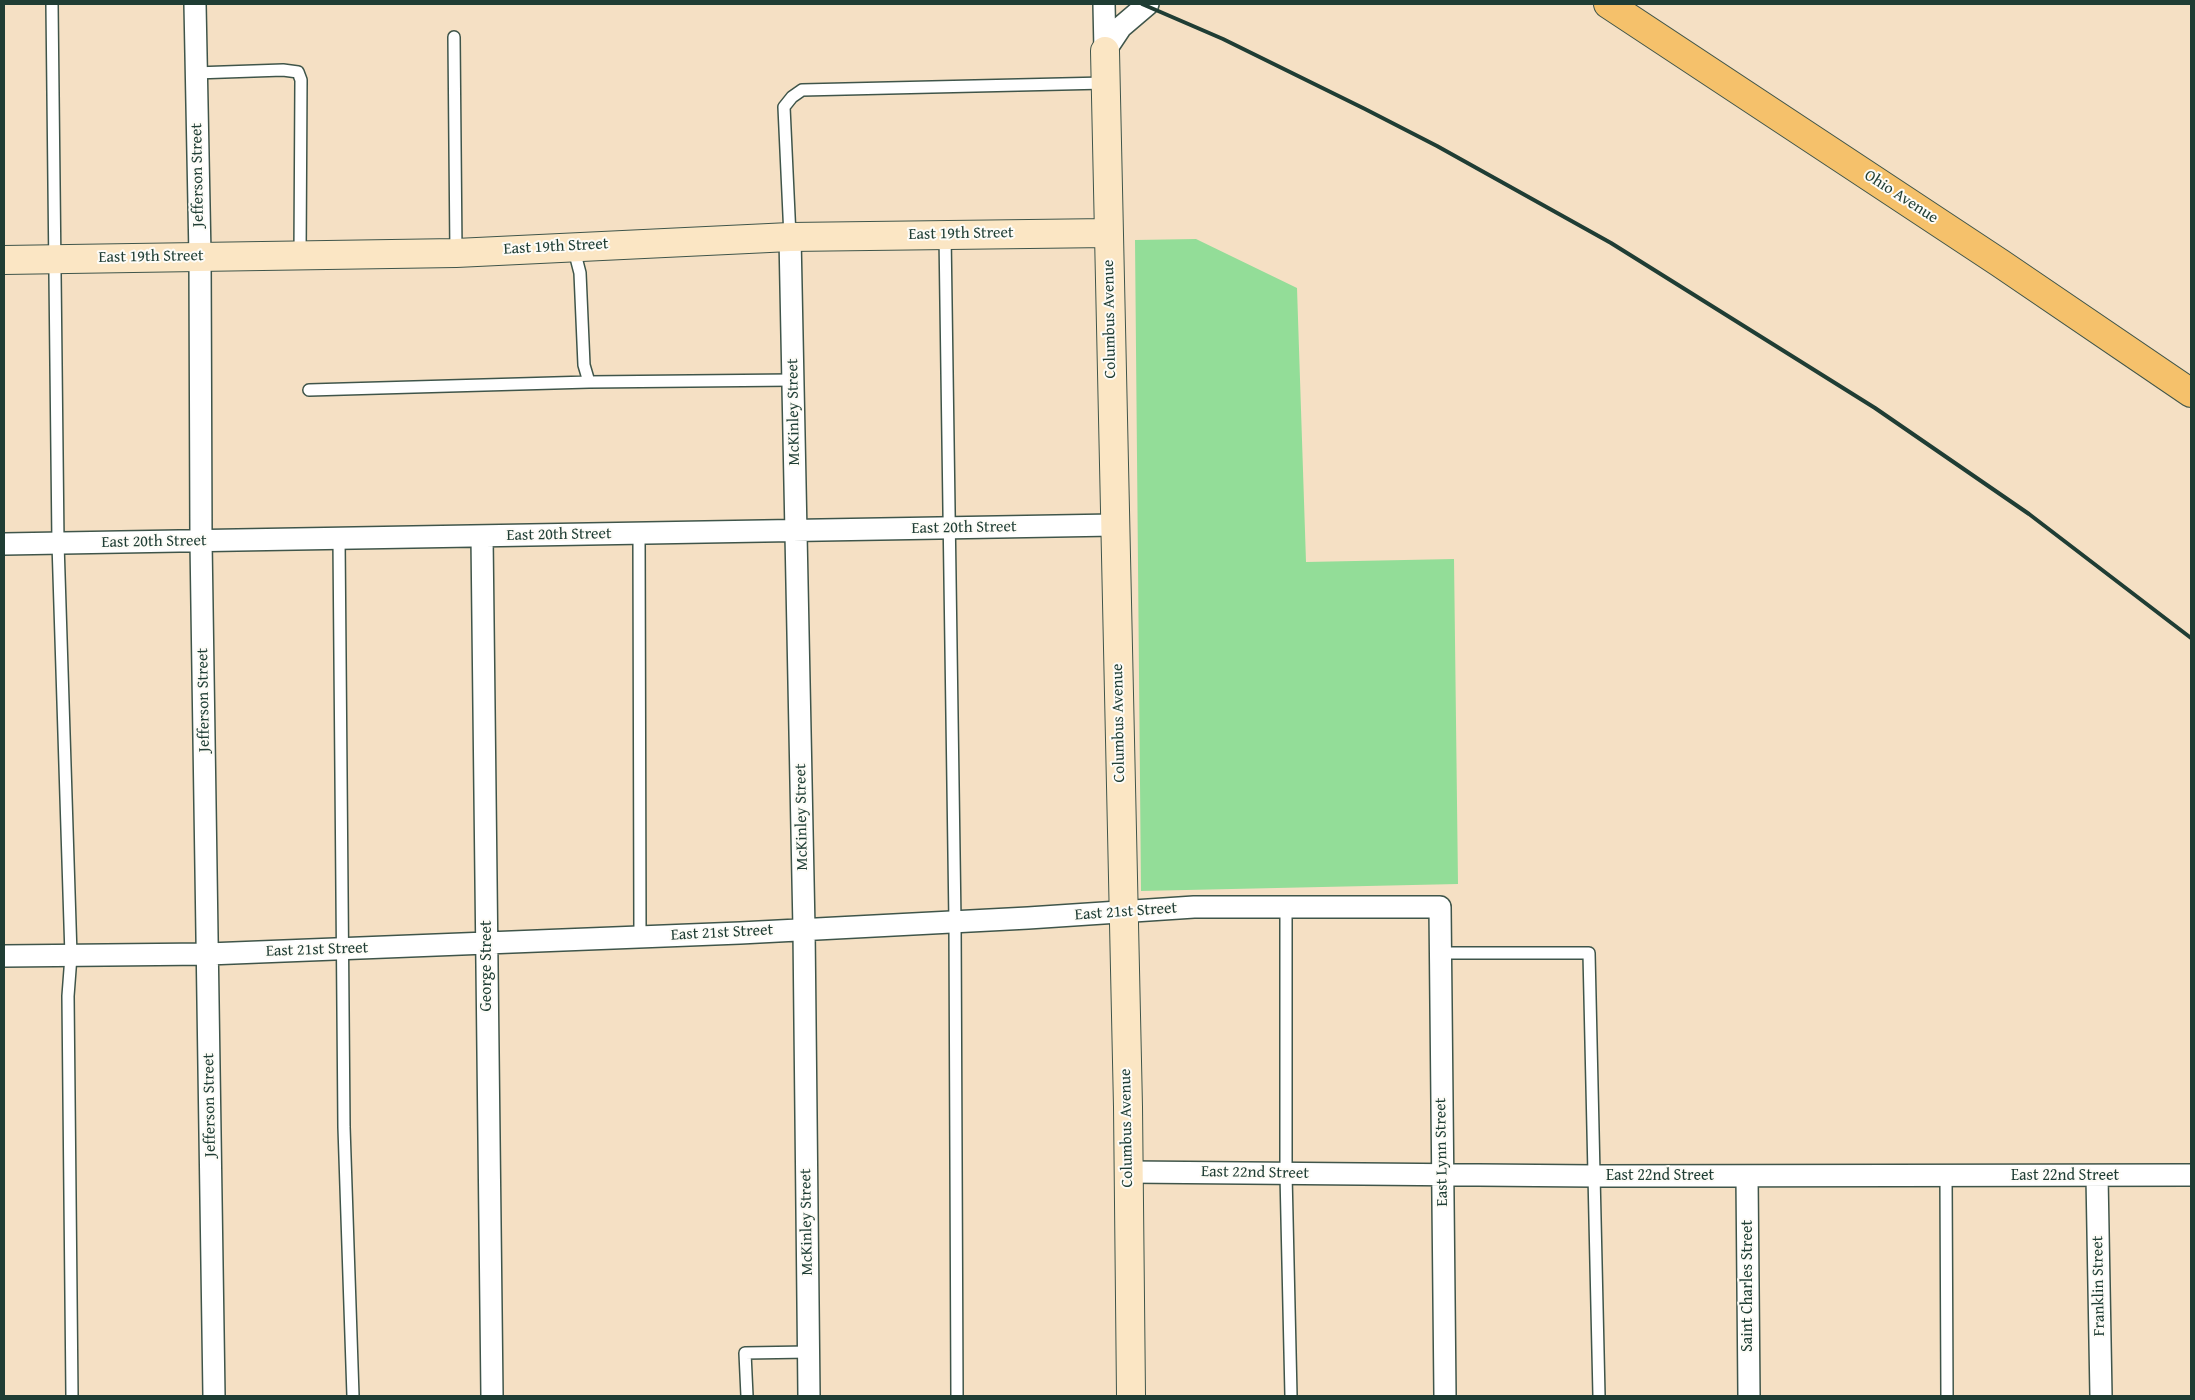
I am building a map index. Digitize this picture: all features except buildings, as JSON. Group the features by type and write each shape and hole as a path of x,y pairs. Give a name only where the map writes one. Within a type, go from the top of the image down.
{"main road":[{"name":"Ohio Avenue","path":"1608,4 1992,257 2191,393"}],"street":[{"name":"Jefferson Street","path":"195,4 200,256 201,541 214,1396"},
{"name":"Columbus Avenue","path":"1104,4 1131,1396"},
{"path":"1105,51 1121,27 1148,4"},
{"name":"East 19th Street","path":"4,260 456,253 790,237 1108,232"},
{"name":"McKinley Street","path":"790,237 804,929 809,1396"},
{"name":"East 20th Street","path":"4,544 1114,525"},
{"name":"George Street","path":"482,536 492,1396"},
{"name":"East 21st Street","path":"4,956 208,954 640,937 955,922 1194,907 1440,907"},
{"name":"East Lynn Street","path":"1440,907 1445,1396"},
{"name":"East 22nd Street","path":"1128,1172 1595,1176 2191,1175"},
{"name":"Saint Charles Street","path":"1747,1176 1749,1396"},
{"name":"Franklin Street","path":"2097,1176 2101,1396"}],"lane":[{"path":"52,4 58,543 71,956 68,996 72,1396"},
{"path":"454,38 456,253"},
{"path":"195,73 283,70 298,72 301,80 300,256"},
{"path":"790,237 784,107 792,97 802,90 1106,83"},
{"path":"944,234 955,922 957,1396"},
{"path":"573,246 580,273 584,365 590,382"},
{"path":"309,390 590,382 793,380"},
{"path":"639,533 640,937"},
{"path":"339,538 344,1128 353,1396"},
{"path":"1286,907 1286,1174 1290,1396"},
{"path":"1440,953 1589,953 1599,1396"},
{"path":"1946,1176 1947,1396"},
{"path":"747,1396 745,1353 809,1352"}],"green space":[{"path":"1196,239 1297,288 1306,562 1454,559 1458,884 1141,891 1135,240"}],"railway":[{"path":"1142,4 1223,39 1365,109 1437,146 1611,243 1875,408 2029,514 2191,638"}]}
